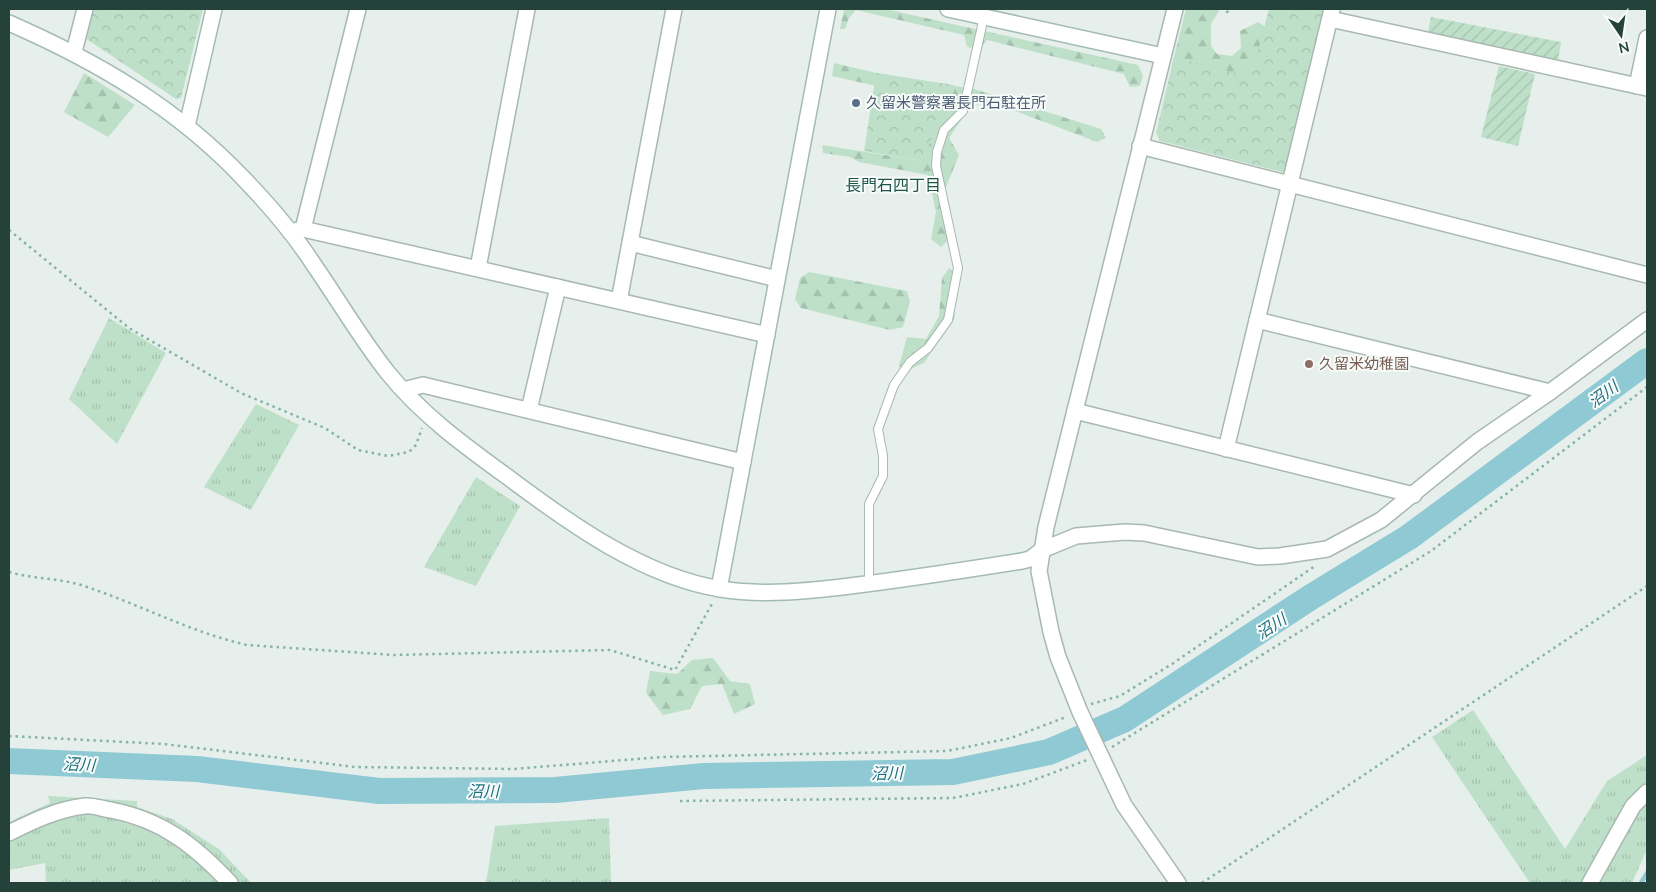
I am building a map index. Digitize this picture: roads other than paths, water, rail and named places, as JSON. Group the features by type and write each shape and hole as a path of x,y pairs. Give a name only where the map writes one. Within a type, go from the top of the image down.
{"street":[{"path":"74,52 85,9"},
{"path":"187,126 214,9"},
{"path":"296,230 358,9"},
{"path":"478,268 527,9"},
{"path":"619,301 674,9"},
{"path":"719,589 828,9"},
{"path":"948,9 1163,56"},
{"path":"1175,9 1046,527 1039,571 1051,632 1080,712 1124,805 1178,883"},
{"path":"1226,449 1331,14 1642,87 1647,38"},
{"path":"9,23 74,52 149,97 187,126 242,176 296,230 365,343 403,390 427,415 467,448 546,506 640,562 682,579 719,589 756,592 810,591 870,584 1022,561 1030,559 1042,550 1076,536 1125,532 1144,533 1258,556 1280,556 1327,548 1382,520 1477,442 1550,392 1647,320"},
{"path":"1140,146 1647,275"},
{"path":"296,230 478,268 767,335"},
{"path":"630,243 777,279"},
{"path":"529,410 558,287"},
{"path":"1257,320 1550,392"},
{"path":"403,390 423,385 743,462"},
{"path":"1075,412 1414,495"},
{"path":"1590,883 1633,806 1647,792"},
{"path":"9,833 54,813 87,806 132,814 167,828 205,857 230,883"}],"lane":[{"path":"870,584 869,504 882,476 883,456 878,429 894,386 910,362 928,348 948,320 958,268 936,166 937,152 944,130 963,111 984,17"}],"waterway":[{"name":"沼川","path":"9,761 197,769 379,791 555,790 704,776 953,772 1049,752 1125,719 1311,597 1409,537 1647,361"},
{"path":"1641,883 1647,873"}],"place":[{"name":"久留米警察署長門石駐在所","path":"856,103"},
{"name":"久留米幼稚園","path":"1309,364"}],"district":[{"name":"長門石四丁目","path":"893,185"}]}
